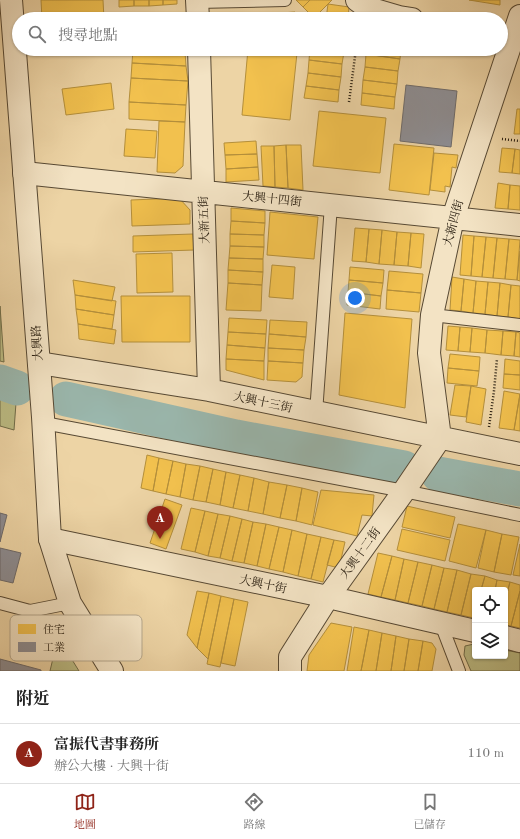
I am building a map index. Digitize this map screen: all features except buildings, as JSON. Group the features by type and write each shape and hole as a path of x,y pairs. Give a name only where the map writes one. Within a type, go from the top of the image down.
{"street":[{"name":"大興路","path":"11,0 12,13"},
{"path":"357,0 368,8 382,12"},
{"name":"大新四街","path":"508,48 514,30"},
{"name":"大興路","path":"15,56 44,423 50,539 70,603 77,615"},
{"name":"大新五街","path":"199,56 209,390"},
{"name":"大新四街","path":"440,438 429,353 432,315 453,218 506,56"},
{"name":"大興十四街","path":"24,173 520,225"},
{"name":"大興十三街","path":"39,363 209,390 520,454"},
{"name":"大興十二街","path":"290,671 290,657 328,598 404,492 440,438"},
{"name":"大興十街","path":"50,539 472,630"},
{"path":"508,638 520,641"},
{"name":"大興路","path":"106,661 112,671"}],"lane":[{"path":"197,7 285,0"},
{"path":"316,413 331,205"},
{"path":"432,315 520,325"},
{"path":"44,423 520,515"},
{"path":"0,603 30,611 70,603"},
{"path":"440,624 459,671"}],"path":[{"path":"349,102 355,56"},
{"path":"502,139 520,141"},
{"path":"486,447 497,359"}],"green space":[{"path":"0,306 4,362 0,361"},
{"path":"0,394 16,403 14,430 0,426"},
{"path":"472,644 472,659 508,659 508,651 520,653 520,671 471,671 464,655 465,646"},
{"path":"52,661 73,661 79,671 50,671"}],"waterway":[{"path":"0,382 17,388"},
{"path":"66,399 236,437 404,468"},
{"path":"438,474 520,489"}],"place":[{"name":"富振代書事務所","path":"160,539"}]}
